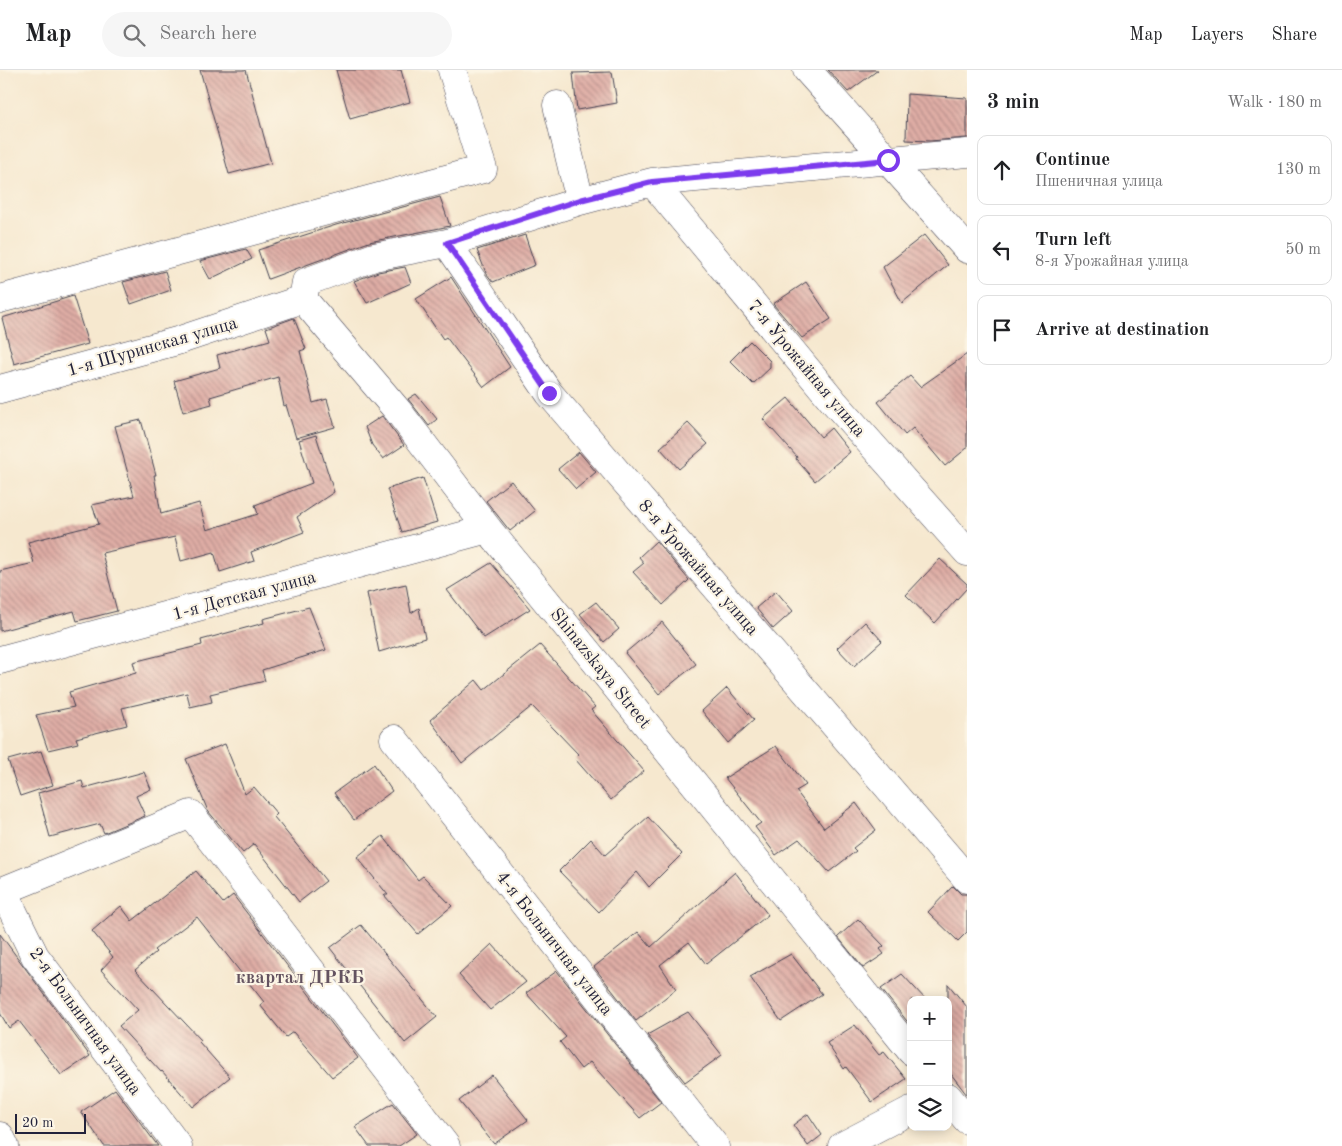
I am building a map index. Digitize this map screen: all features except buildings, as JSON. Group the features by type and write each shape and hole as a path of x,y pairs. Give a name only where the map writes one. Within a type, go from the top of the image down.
{"street":[{"path":"0,299 483,169 452,70"},
{"path":"807,70 967,249"},
{"path":"557,105 580,200"},
{"name":"1-я Шуринская улица","path":"0,389 176,341 305,291 374,258 447,243 580,200 652,182 967,153"},
{"name":"7-я Урожайная улица","path":"652,182 834,402 967,552"},
{"name":"8-я Урожайная улица","path":"447,243 549,393 967,878"},
{"name":"Shinazskaya Street","path":"305,291 488,529 907,1046"},
{"name":"1-я Детская улица","path":"0,660 488,529"},
{"name":"4-я Больничная улица","path":"394,739 715,1146"},
{"path":"1,892 191,814 446,1146"},
{"name":"2-я Больничная улица","path":"1,892 35,956 178,1146"},
{"path":"952,1102 967,1120"},
{"path":"842,1146 907,1112"},
{"path":"0,1136 5,1146"}],"district":[{"name":"квартал ДРКБ","path":"300,976"}],"route":[{"path":"549,393 447,243 580,200 652,182 888,160"}]}
